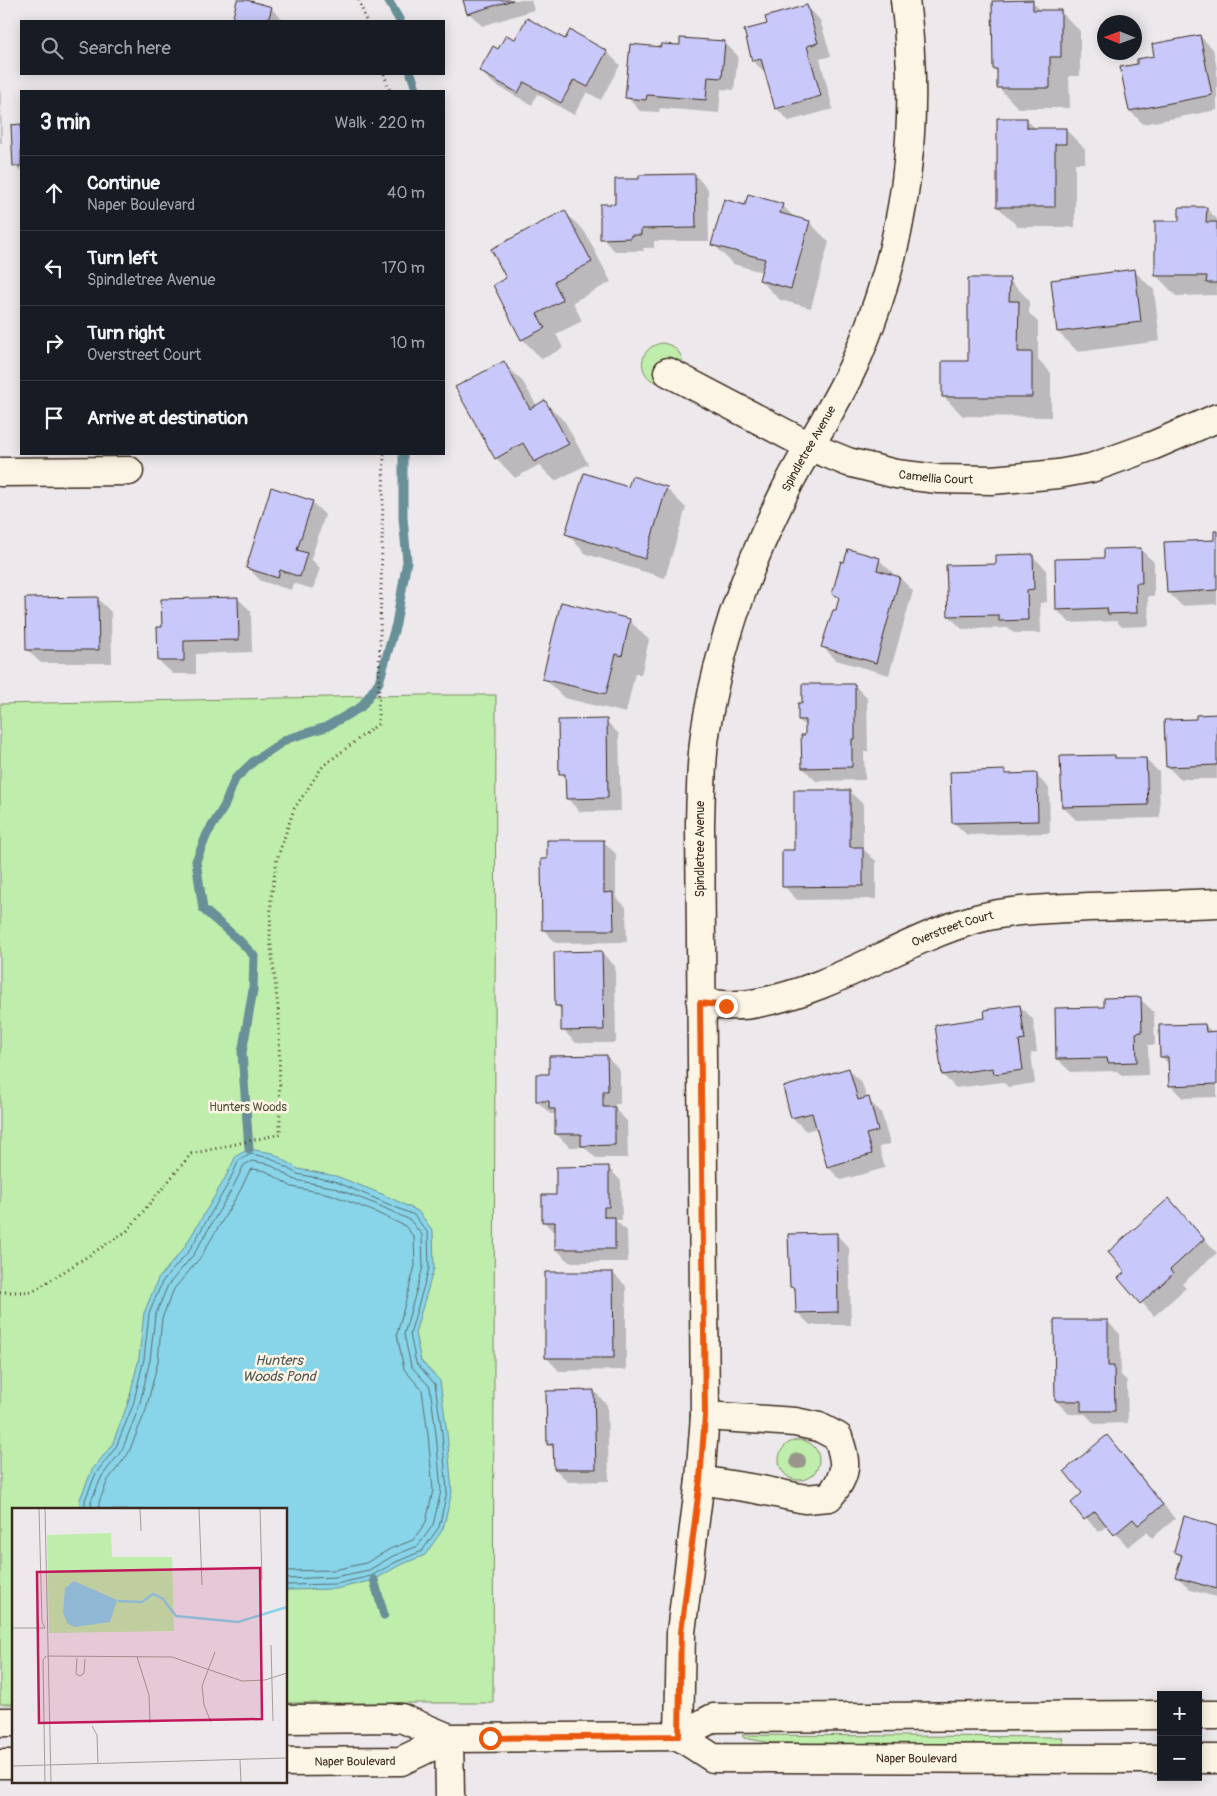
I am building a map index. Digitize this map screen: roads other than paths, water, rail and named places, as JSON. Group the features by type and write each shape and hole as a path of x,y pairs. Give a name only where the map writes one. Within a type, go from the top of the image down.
{"street":[{"name":"Spindletree Avenue","path":"679,1736 681,1632 700,1480 705,1416 700,1003 700,824 702,764 708,717 721,654 750,568 789,484 811,447 852,368 880,296 898,232 909,157 912,84 905,0"},
{"name":"Camellia Court","path":"668,372 811,447 848,462 896,474 938,479 992,480 1058,474 1091,468 1152,446 1217,418"},
{"path":"0,472 130,470"},
{"name":"Overstreet Court","path":"700,1003 726,1006 756,1004 790,996 820,986 933,933 977,919 1008,912 1217,903"},
{"path":"700,1480 805,1499 829,1497 841,1482 845,1458 838,1438 818,1427 795,1422 705,1416"},
{"name":"Naper Boulevard","path":"288,1719 401,1718 449,1738 679,1736 713,1718 1157,1715"},
{"path":"1202,1715 1217,1715"},
{"name":"Naper Boulevard","path":"679,1736 713,1758 1157,1759"},
{"path":"449,1738 450,1796"},
{"name":"Naper Boulevard","path":"288,1762 401,1761 449,1738"},
{"path":"1202,1759 1217,1759"}],"water":[{"name":"Hunters Woods Pond","path":"249,1149 273,1153 298,1169 336,1176 382,1194 418,1211 433,1231 434,1268 415,1333 421,1361 440,1381 452,1492 443,1529 425,1555 398,1566 374,1580 336,1589 288,1590 288,1508 81,1508 80,1499 92,1470 112,1445 128,1403 139,1358 144,1313 158,1279 184,1248 236,1156"}],"waterway":[{"path":"388,0 399,20"},
{"path":"411,75 417,90"},
{"path":"249,1149 242,1053 253,990 254,956 203,909 196,861 207,834 224,807 235,779 254,761 287,739 326,727 361,707 379,682 396,624 407,561 403,518 403,455"},
{"path":"374,1580 384,1615"}],"park label":[{"name":"Hunters Woods","path":"248,1107"}]}
